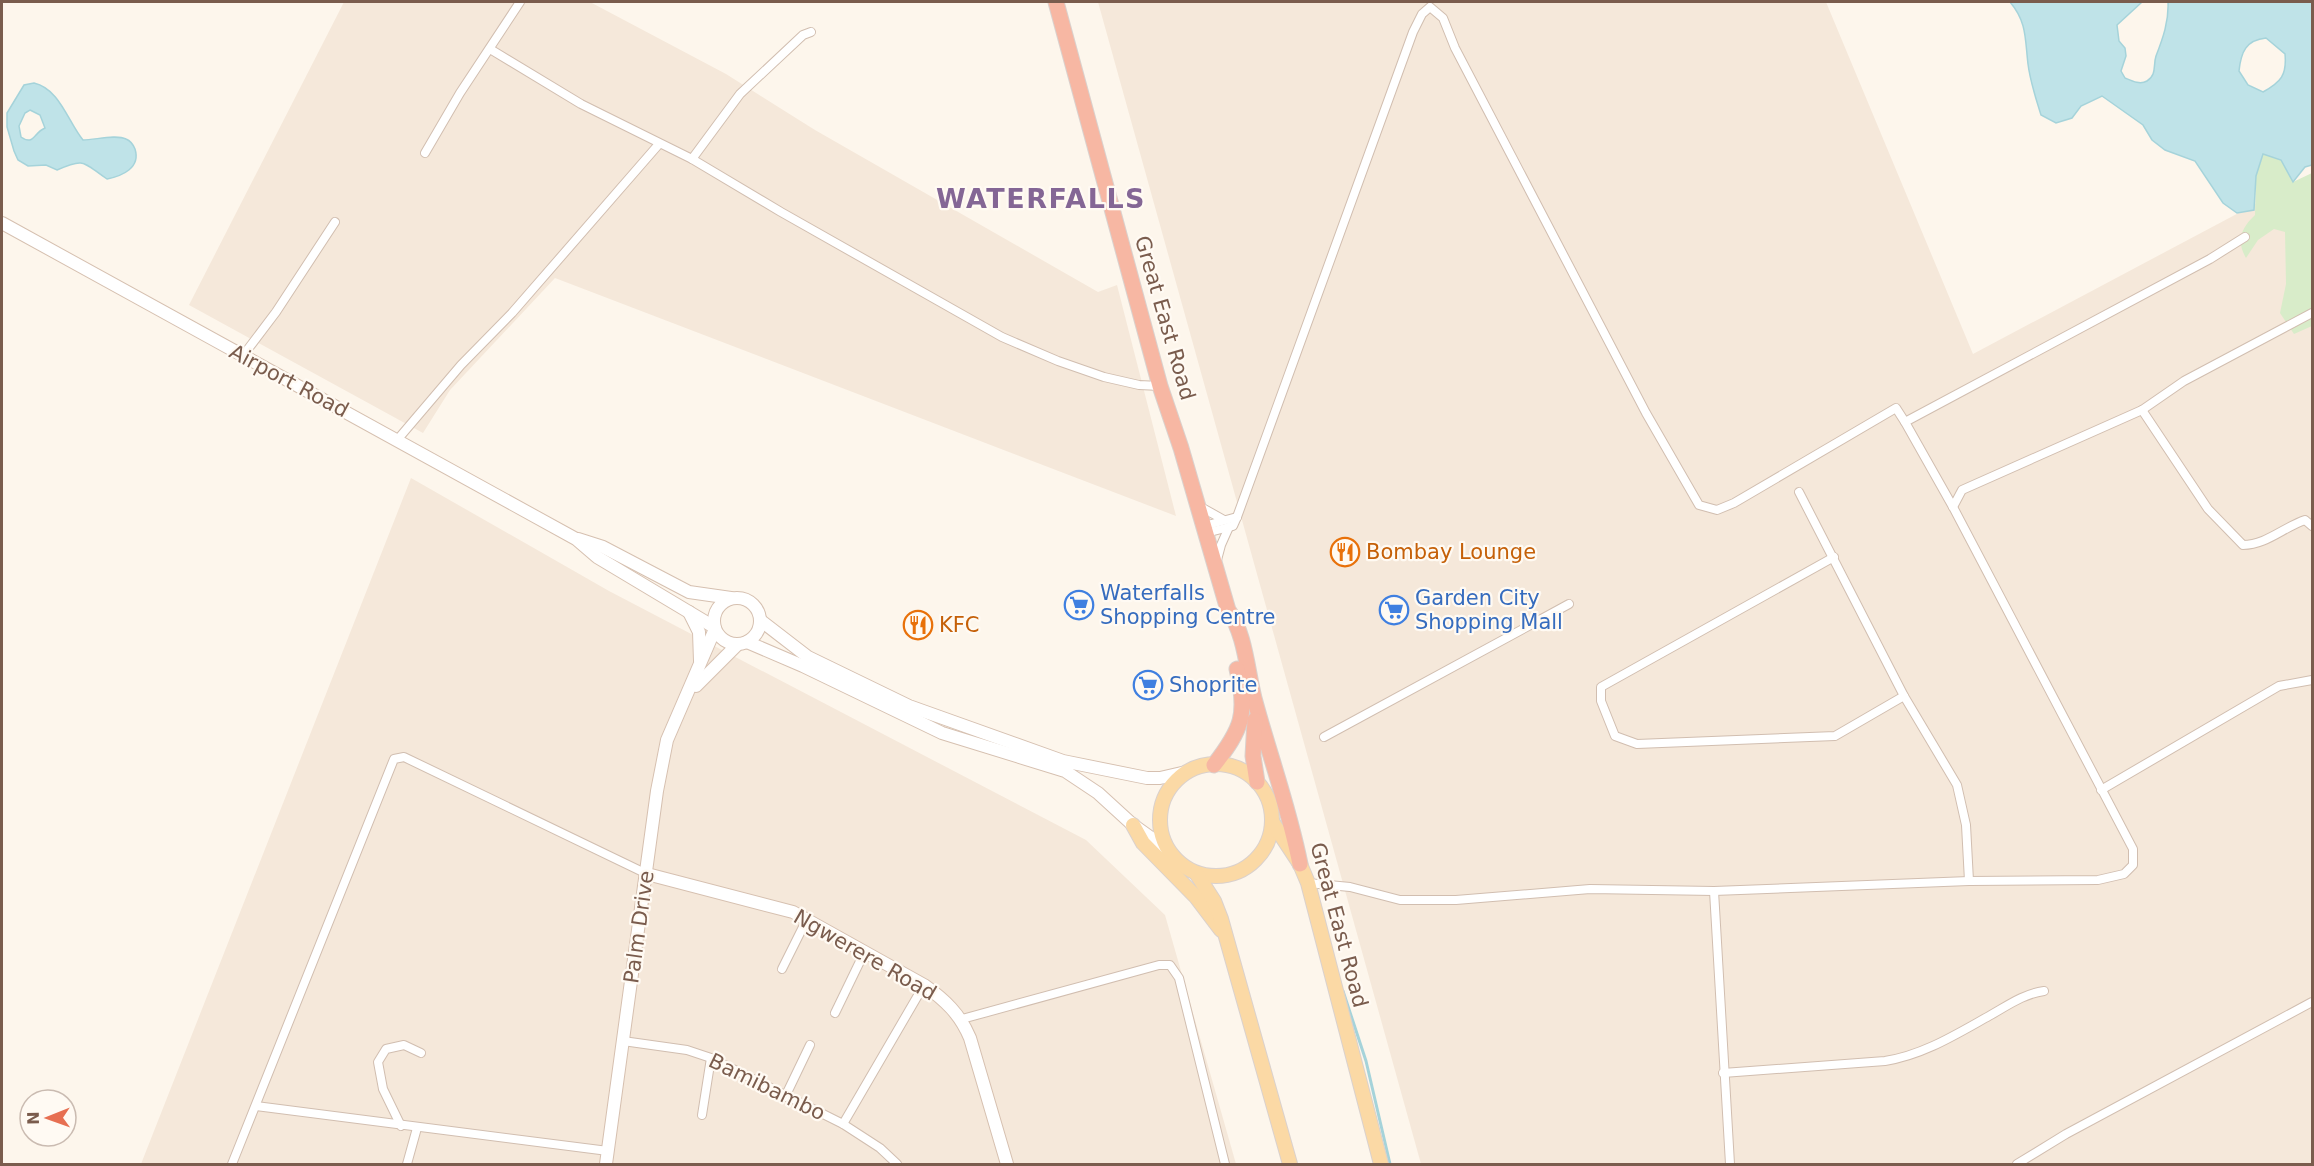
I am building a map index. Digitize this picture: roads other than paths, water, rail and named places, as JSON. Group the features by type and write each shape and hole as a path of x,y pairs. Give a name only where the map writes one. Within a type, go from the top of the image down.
{"highway":[{"name":"Great East Road","path":"1056,2 1160,386 1199,505 1228,610 1238,631 1254,696 1284,794 1300,864"},
{"name":"Great East Road","path":"1214,765 1238,732 1244,704 1227,625 1228,610"},
{"name":"Great East Road","path":"1254,696 1256,728 1253,756 1257,782"}],"main road":[{"name":"Airport Road","path":"2,223 242,357 398,439 576,538 603,547 690,592 731,598"},
{"name":"Airport Road","path":"576,538 597,557 715,628"},
{"path":"743,643 759,630 759,610 744,599 731,598 718,607 714,616 715,628 723,639 743,643 803,666 942,733 1065,771 1098,793 1133,825 1168,850 1185,868 1196,873 1217,876 1238,871 1246,866 1255,860 1267,843 1272,823"},
{"name":"Palm Drive","path":"688,611 699,632 701,654 696,677"},
{"path":"760,620 808,657 909,706 1063,761 1147,778 1160,778 1214,765 1238,769 1257,782 1266,794 1272,823 1300,864"},
{"name":"Palm Drive","path":"606,1164 657,790 667,740 689,694 715,628"},
{"name":"Palm Drive","path":"689,694 743,643"},
{"path":"1168,850 1161,833 1161,807 1173,784 1186,772"},
{"path":"1133,825 1143,843 1196,897 1227,939"},
{"name":"Great East Road","path":"1300,864 1308,883 1381,1164"},
{"path":"1196,873 1214,901 1227,939 1290,1164"},
{"name":"Ngwerere Road","path":"647,874 779,907 865,951 942,998 962,1019 978,1060 1007,1164"}],"street":[{"path":"425,153 460,93 520,2"},
{"path":"1216,568 1221,545 1413,32 1422,14 1430,7 1443,18 1455,48 1646,413 1699,505 1717,510 1734,503 1896,408 1953,507 2133,849 2133,865 2124,874 2098,880 1969,881 1714,891 1590,890 1456,900 1400,900 1350,887 1308,883"},
{"path":"692,159 740,94 790,46 811,32"},
{"path":"490,49 581,104 692,159 1002,337 1058,361 1104,377 1139,385 1160,386"},
{"path":"398,439 460,366 512,313 660,144"},
{"path":"242,357 276,312 335,222"},
{"path":"1905,422 2210,259 2245,237"},
{"path":"1953,507 1962,490 2142,411 2184,381 2313,313"},
{"path":"2142,411 2208,509 2243,545 2254,545 2305,520 2313,526"},
{"path":"1799,492 1904,696 1957,785 1966,825 1969,881"},
{"path":"1199,505 1231,522"},
{"path":"1205,530 1231,522"},
{"path":"1834,557 1601,687 1601,701 1615,736 1637,744 1835,736 1904,696"},
{"path":"1324,737 1569,604"},
{"path":"2101,790 2279,686 2313,680"},
{"path":"232,1164 394,759 404,757 647,874"},
{"path":"1714,891 1730,1164"},
{"path":"782,969 807,920"},
{"path":"835,1013 865,951"},
{"path":"962,1019 1158,965 1170,965 1179,978 1225,1164"},
{"path":"843,1124 924,985"},
{"path":"1723,1073 1885,1061 1907,1057 1956,1035 2029,993 2044,991"},
{"path":"2017,1164 2066,1134 2313,1002"},
{"name":"Bamibambo","path":"623,1041 687,1050 711,1058 843,1124 880,1148 897,1164"},
{"path":"401,1126 383,1089 378,1062 386,1049 404,1045 421,1053"},
{"path":"785,1096 810,1045"},
{"path":"702,1115 711,1058"},
{"path":"256,1106 608,1151"},
{"path":"407,1164 417,1128"}],"water":[{"path":"2010,2 2142,2 2117,25 2119,41 2125,48 2126,56 2121,71 2125,78 2142,83 2150,79 2153,73 2166,23 2168,2 2312,2 2312,165 2305,167 2293,182 2281,160 2263,154 2256,176 2254,210 2237,213 2223,203 2195,161 2165,150 2152,140 2143,125 2102,96 2081,106 2072,118 2056,123 2041,115 2030,77 2024,31 2016,9","holes":["2266,38 2285,54 2284,73 2274,85 2263,92 2248,85 2239,71 2241,58 2246,48 2259,39"]},
{"path":"34,83 51,92 83,140 117,137 132,143 136,156 133,166 119,176 107,179 84,164 74,164 57,170 46,165 28,166 18,160 7,127 7,113 24,85","holes":["30,110 40,115 45,128 29,140 21,137 19,126 25,113"]}],"waterway":[{"path":"1343,991 1366,1061 1390,1164"}],"place":[{"name":"Bombay Lounge","path":"1345,552"},
{"name":"Waterfalls Shopping Centre","path":"1079,605"},
{"name":"Garden City Shopping Mall","path":"1394,610"},
{"name":"KFC","path":"918,625"},
{"name":"Shoprite","path":"1148,685"}],"district":[{"name":"WATERFALLS","path":"1041,198"}]}
